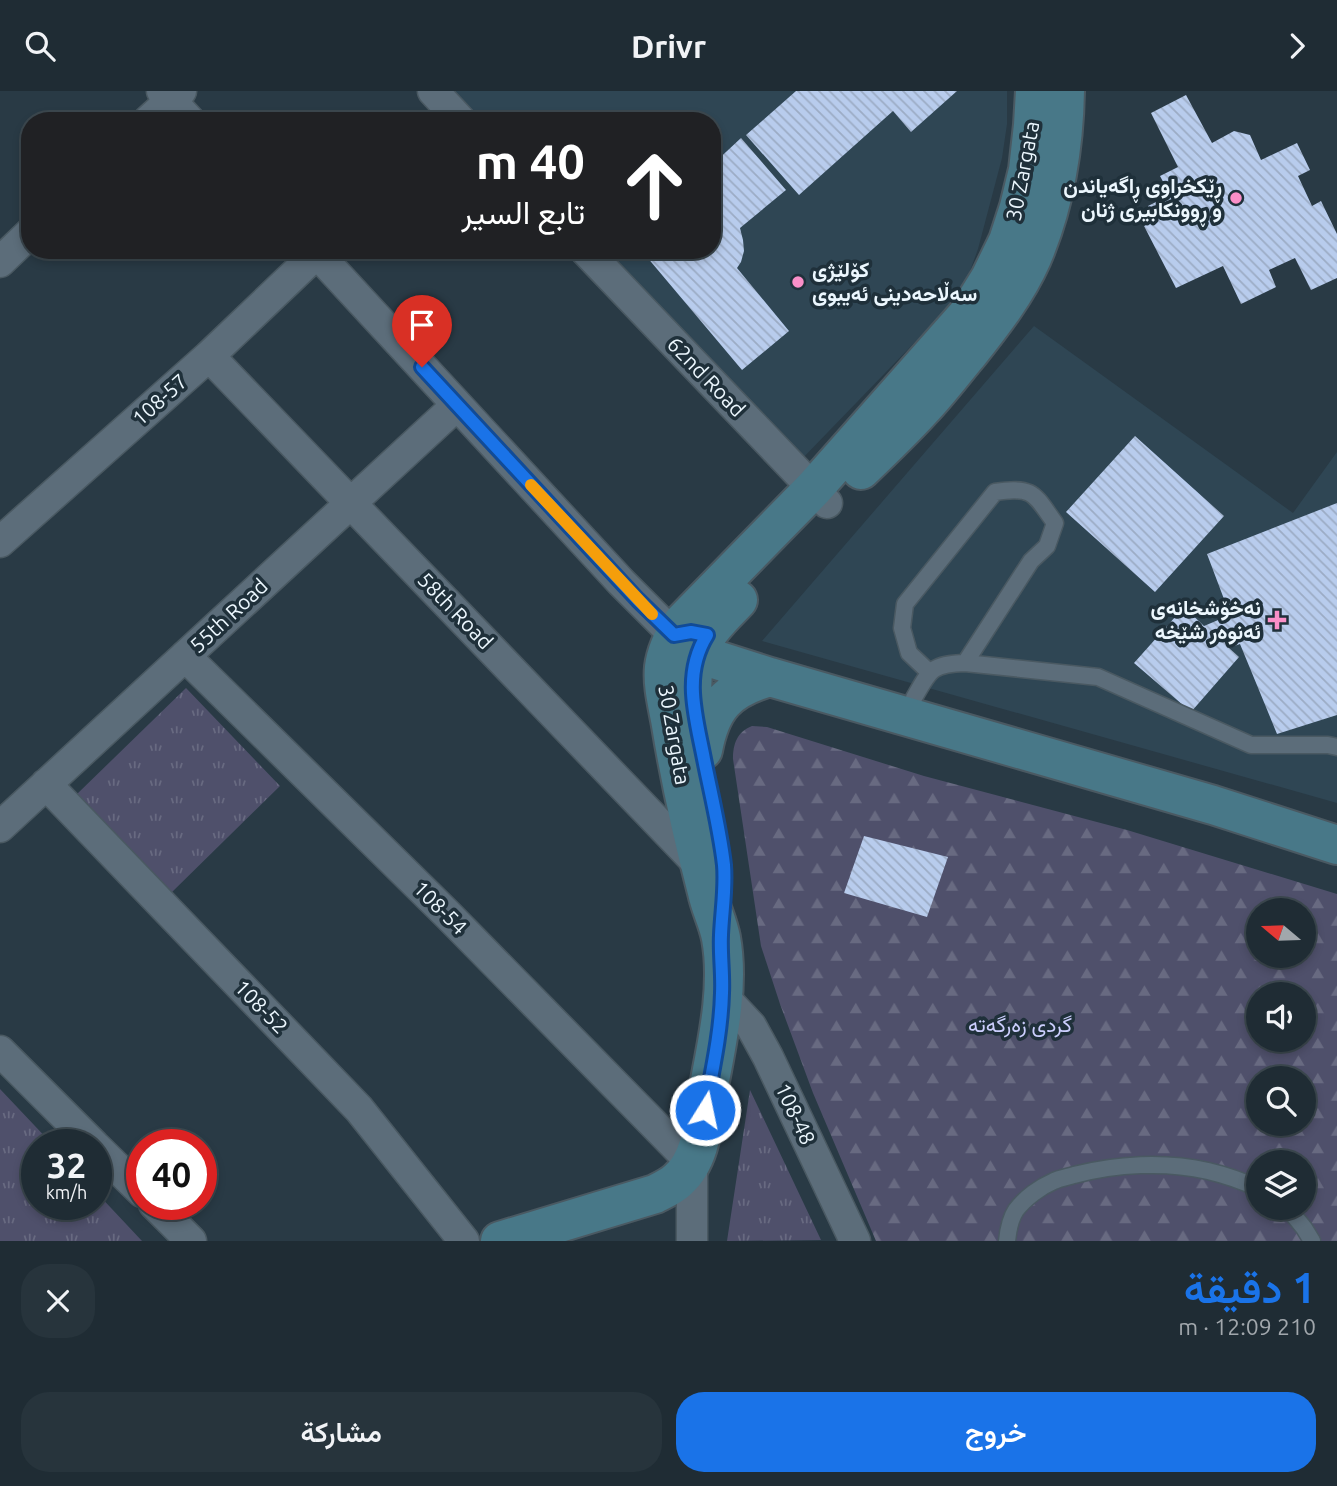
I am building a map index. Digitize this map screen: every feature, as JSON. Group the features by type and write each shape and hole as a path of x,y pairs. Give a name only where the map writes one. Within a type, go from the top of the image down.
{"street":[{"path":"433,91 453,112"},
{"name":"30 Zargata","path":"820,496 967,315 990,278 1008,241 1028,170 1035,91"},
{"path":"721,937 724,867 694,715 693,641 820,496 923,409 1001,312 1031,260 1051,201 1062,136 1065,91"},
{"path":"161,112 176,101"},
{"path":"0,262 21,242"},
{"name":"108-57","path":"0,542 209,356 308,259"},
{"path":"322,259 638,600 693,641 770,677 1189,798 1337,845"},
{"name":"62nd Road","path":"594,259 820,496"},
{"name":"58th Road","path":"209,356 700,866"},
{"name":"55th Road","path":"0,827 457,404"},
{"path":"693,641 921,685 1049,739 1260,797 1337,823"},
{"name":"30 Zargata","path":"500,1241 655,1194 678,1180 692,1163 701,1136 719,1031 722,995 721,937 700,866 672,735 664,680 666,656 693,641"},
{"name":"108-54","path":"185,656 448,915 692,1163"},
{"path":"703,750 707,729 716,710 740,688 770,677"},
{"name":"108-52","path":"46,784 359,1109 464,1241"},
{"name":"108-48","path":"722,995 751,1026 768,1057 855,1241"},
{"path":"0,1051 78,1129"},
{"path":"112,1163 126,1176"},
{"path":"692,1163 692,1241"},
{"path":"170,1220 191,1241"}],"lane":[{"path":"965,663 1031,561 1047,546 1055,523 1035,495 1016,489 995,492 905,604 902,628 921,685 946,664 965,663 1098,677 1251,745 1337,747"},
{"path":"1007,1241 1014,1213 1028,1196 1054,1180 1096,1169 1172,1166 1206,1170 1246,1183"},
{"path":"1297,1220 1312,1241"}],"shaded area":[{"name":"کۆلێژی سەڵاحەدینی ئەیبوی","path":"455,91 1007,91 1007,124 1002,158 978,249 959,293 945,311 799,462 611,259 721,259 721,112 474,112"},
{"path":"1034,326 1293,513 1337,452 1337,803 762,641"}],"green space":[{"path":"186,688 280,786 171,893 76,795"},
{"name":"گردی زەرگەتە","path":"752,726 767,727 924,776 1127,830 1337,894 1337,1241 876,1241 813,1093 761,946 733,759 737,739"},
{"path":"0,1089 38,1129 21,1129 21,1220 112,1220 112,1209 142,1241 0,1241"},
{"path":"750,1090 821,1240 727,1241"}],"building":[{"path":"796,91 957,91 911,132 893,111 799,195 746,135"},
{"name":"ڕێکخراوی ڕاگەیاندن و ڕوونکابیری ژنان","path":"1186,95 1212,143 1234,131 1250,135 1261,160 1297,143 1310,170 1298,176 1312,206 1321,201 1337,234 1337,278 1311,290 1295,258 1269,270 1276,287 1241,304 1223,266 1176,288 1144,226 1157,220 1148,206 1170,195 1160,176 1178,167 1151,113"},
{"path":"741,138 786,190 740,228 744,251 737,268 789,331 742,370 649,259 721,259 721,157"},
{"path":"1135,436 1224,516 1155,592 1066,512"},
{"name":"نەخۆشخانەی ئەنوەر شێخە","path":"1337,503 1337,715 1277,734 1240,644 1229,648 1239,657 1191,712 1134,663 1184,607 1204,626 1230,615 1207,554"},
{"path":"864,836 948,857 927,917 844,893"}],"slow traffic":[{"path":"531,485 652,614"}],"place":[{"name":"ڕێکخراوی ڕاگەیاندن و ڕوونکابیری ژنان","path":"1236,198"},
{"name":"کۆلێژی سەڵاحەدینی ئەیبوی","path":"798,282"},
{"name":"نەخۆشخانەی ئەنوەر شێخە","path":"1277,620"}],"route":[{"path":"422,367 621,582 674,635 691,632 707,635 693,672 692,691 694,715 721,846 724,887 719,1031 705,1110"}]}
